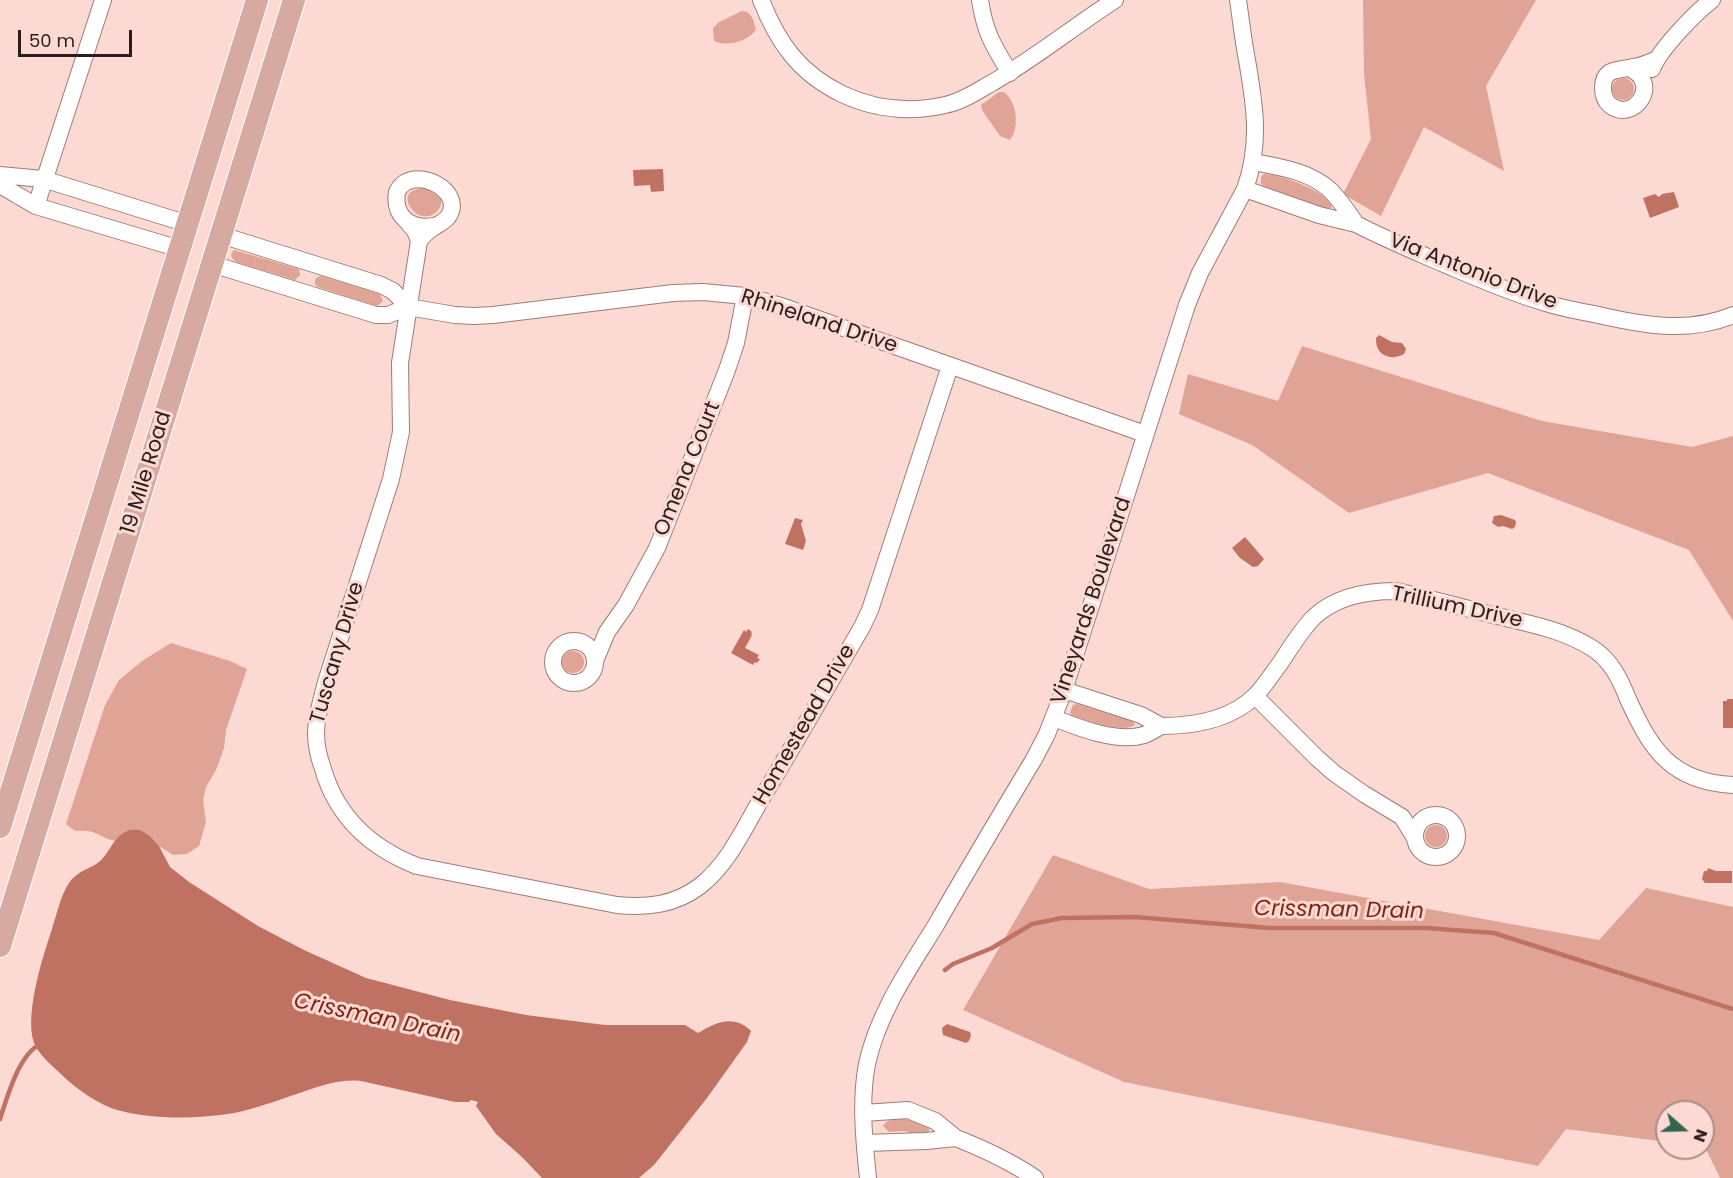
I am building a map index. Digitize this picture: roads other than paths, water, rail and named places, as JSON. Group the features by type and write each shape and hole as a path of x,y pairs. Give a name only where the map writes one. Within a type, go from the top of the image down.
{"main road":[{"name":"19 Mile Road","path":"1,823 257,0"},
{"name":"19 Mile Road","path":"0,946 294,0"},
{"path":"244,44 256,43 267,48 273,58 274,66"},
{"path":"159,315 166,335 177,339 189,338"},
{"path":"1,823 15,820 23,823 31,836 32,845"}],"street":[{"path":"36,206 103,0"},
{"path":"980,0 991,43 1010,73"},
{"path":"763,5 777,36 816,78 855,100 891,108 914,109 947,105 977,92 1010,73 1115,0"},
{"name":"Vineyards Boulevard","path":"868,1178 863,1113 867,1065 873,1040 885,1012 1034,759 1054,718 1187,305 1200,273 1245,189 1254,162 1256,130 1254,99 1238,0"},
{"path":"1655,60 1629,68 1615,69 1605,79 1603,85 1605,99 1615,108 1628,109 1640,102 1655,60 1689,21 1712,0"},
{"path":"1629,68 1640,76 1644,89"},
{"name":"Via Antonio Drive","path":"1254,162 1291,170 1328,188 1356,224"},
{"path":"0,175 43,179 188,224"},
{"path":"418,179 439,186 452,199 452,209 448,218 434,226 419,241 415,231 399,213 396,206 397,192 408,180 418,179"},
{"path":"0,185 36,206 180,249"},
{"name":"Via Antonio Drive","path":"1245,189 1319,215 1356,224 1381,237 1511,292 1548,304 1633,323 1666,327 1706,324 1733,315"},
{"path":"409,224 421,227 434,226"},
{"path":"221,235 381,285 393,291 408,307"},
{"name":"Tuscany Drive","path":"419,241 400,363 401,432 398,453 319,709 316,734 318,754 328,786 342,809 360,832 379,847 417,866 510,884"},
{"name":"Rhineland Drive","path":"212,264 376,315 388,315 408,307 474,316 503,314 674,293 703,292 745,296 782,306 1145,434"},
{"name":"Omena Court","path":"607,632 593,639 565,642 555,652 553,666 555,673 566,682 580,683 591,675 607,632 626,605 657,548 728,370 745,296"},
{"name":"Homestead Drive","path":"510,884 617,905 640,907 658,905 681,898 698,888 724,861 774,779 870,610 950,366"},
{"name":"Trillium Drive","path":"1054,718 1102,734 1122,736 1142,735 1161,726 1198,724 1224,716 1242,707 1255,696 1314,617 1332,604 1354,595 1396,591 1550,629 1592,648 1602,656 1618,676 1647,737 1664,759 1693,777 1708,782 1733,785"},
{"path":"579,641 590,648 595,662"},
{"name":"Trillium Drive","path":"1064,690 1141,715 1161,726"},
{"path":"1255,696 1334,773 1402,817 1426,855 1446,854 1455,844 1457,837 1453,824 1448,819 1435,815 1402,817"},
{"path":"1415,838 1418,825 1428,816 1435,815"},
{"path":"863,1113 908,1110 935,1121 956,1138 1015,1165 1035,1178"},
{"path":"865,1143 956,1138"}],"water":[{"path":"663,169 664,191 651,192 650,185 634,186 633,170"},
{"path":"1674,192 1679,207 1650,218 1643,198 1655,194 1659,197 1662,194"},
{"path":"1379,335 1392,342 1402,343 1406,349 1404,354 1388,357 1380,352 1376,344 1376,338"},
{"path":"1501,515 1515,520 1515,527 1512,529 1498,527 1492,523 1494,516"},
{"path":"795,518 803,520 801,524 806,541 803,550 785,544"},
{"path":"1245,537 1264,559 1258,566 1253,567 1240,558 1232,548"},
{"path":"748,629 752,635 745,648 759,655 757,658 760,659 753,665 731,653 744,630 746,632"},
{"path":"1733,699 1733,728 1723,728 1723,701"},
{"path":"140,830 150,836 159,846 170,867 189,882 258,926 366,978 450,1000 526,1015 605,1025 685,1025 698,1033 718,1023 732,1021 751,1031 747,1042 707,1098 654,1165 639,1178 542,1178 496,1134 476,1106 478,1102 471,1100 455,1102 361,1081 331,1083 252,1109 220,1115 161,1117 117,1110 82,1092 42,1055 32,1036 32,1007 43,958 69,883 77,875 100,861 123,833"},
{"path":"1708,868 1716,871 1732,871 1732,883 1705,883 1702,879 1704,871"},
{"path":"947,1024 970,1032 969,1041 966,1043 943,1035 942,1028"}],"waterway":[{"name":"Crissman Drain","path":"945,970 953,964 992,948 1032,924 1062,918 1135,917 1270,928 1426,928 1494,933 1733,1009"},
{"name":"Crissman Drain","path":"0,1119 20,1066 33,1049 41,1044"}]}
